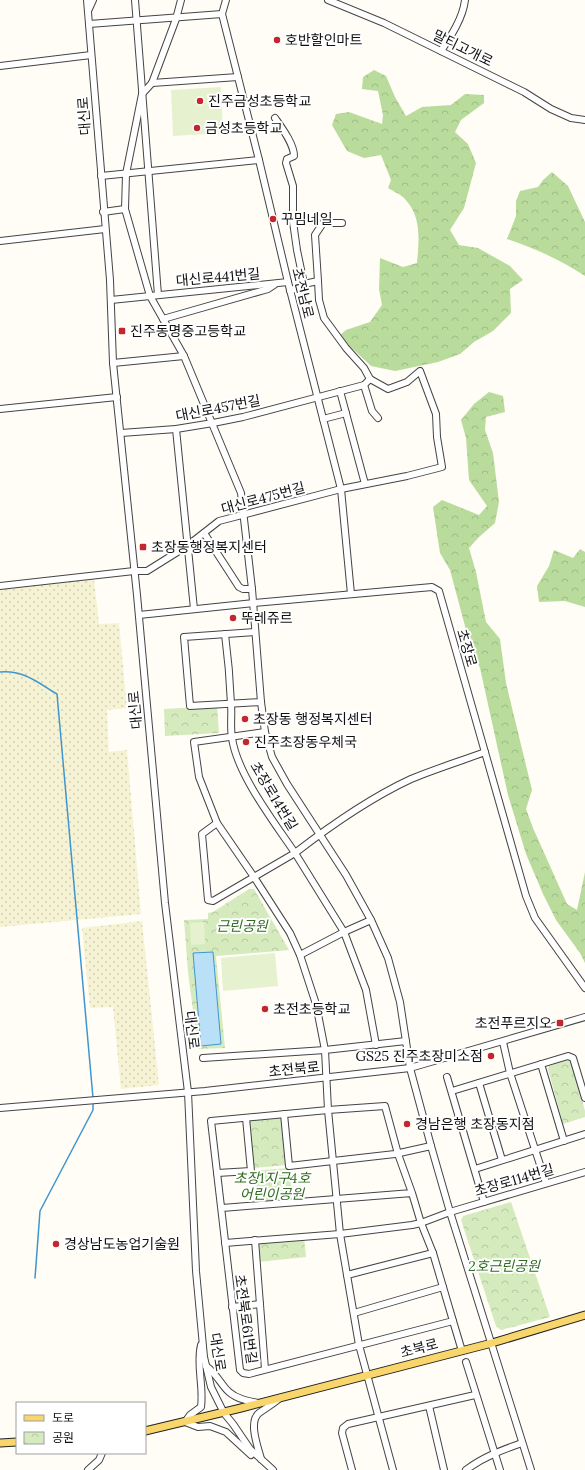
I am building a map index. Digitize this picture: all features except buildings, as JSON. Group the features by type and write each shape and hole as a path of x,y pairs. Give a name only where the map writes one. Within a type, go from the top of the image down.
{"main road":[{"name":"초북로","path":"146,1431 224,1413 462,1351 585,1315"},
{"path":"0,1443 16,1442"}],"street":[{"name":"대신로","path":"87,0 104,230 111,300 113,363 118,397 139,615 164,904 188,1092 196,1271 206,1366 211,1387 224,1413 250,1449 273,1470"},
{"path":"88,11 93,0"},
{"path":"135,0 158,295"},
{"path":"150,296 125,209 126,174 142,94 152,83 176,18 181,0"},
{"path":"89,24 222,14 226,0"},
{"name":"말티고개로","path":"328,0 384,23 524,92 551,109 571,118 585,120"},
{"path":"441,51 453,32 464,8 465,0"},
{"name":"초전남로","path":"222,14 290,291 341,489 351,594"},
{"path":"0,66 91,55"},
{"path":"152,83 238,77"},
{"path":"276,118 294,151 294,156 287,159 286,163 293,186 294,232 304,284"},
{"path":"101,176 148,170 259,160"},
{"path":"103,212 125,209"},
{"path":"342,223 323,223 315,235 319,300 324,318 364,368 370,379 364,385 372,411 378,418"},
{"path":"0,241 104,230"},
{"path":"290,291 304,284 318,281"},
{"name":"대신로441번길","path":"111,300 288,282"},
{"path":"163,319 268,289 275,284"},
{"name":"초장로14번길","path":"150,296 184,356 241,493 254,603 261,702 265,732 272,757 287,784 346,875 371,920 388,958 400,1002 410,1068 450,1212 492,1343"},
{"path":"113,363 184,356"},
{"name":"대신로475번길","path":"134,571 147,571 187,546 219,522 341,489 407,476 442,467 436,414 420,372 407,382 388,389 370,379"},
{"name":"대신로457번길","path":"121,433 176,429 213,423 243,417 364,385"},
{"path":"340,391 365,484"},
{"path":"0,409 118,397"},
{"path":"323,419 346,413"},
{"path":"176,429 194,610"},
{"path":"204,533 239,587 243,589 252,588"},
{"path":"0,586 134,571"},
{"name":"초장로","path":"139,615 432,587 439,591 526,896 539,923 585,988"},
{"path":"255,632 184,637 190,706 261,702"},
{"path":"225,634 231,704"},
{"name":"초장로14번길","path":"231,704 232,737 236,756 256,794 344,932 366,990 376,1045"},
{"path":"265,732 194,742 200,777 217,823 290,933 300,955 316,1004 325,1050 328,1110 340,1234 359,1345 393,1470"},
{"path":"217,823 202,834 208,900 213,901 295,853 319,834 390,789 412,779 485,752"},
{"path":"300,955 371,920"},
{"name":"초전북로","path":"0,1108 188,1092 410,1068 585,1017"},
{"path":"203,1058 325,1050 376,1045 406,1040"},
{"path":"503,1042 510,1073 546,1183"},
{"path":"452,1091 568,1056 573,1058 585,1098"},
{"path":"541,1064 564,1141"},
{"path":"577,1072 585,1069"},
{"path":"447,1077 484,1202"},
{"path":"479,1083 502,1160"},
{"name":"초전북로61번길","path":"433,1254 398,1154 385,1106 211,1121 232,1307 240,1370 243,1373 248,1374 453,1321"},
{"path":"284,1114 289,1166 398,1154 432,1146"},
{"path":"217,1173 250,1170 246,1118"},
{"path":"475,1169 585,1134"},
{"name":"초장로114번길","path":"450,1212 585,1172"},
{"path":"222,1208 412,1193"},
{"path":"224,1243 340,1234 421,1223 450,1212"},
{"path":"255,1240 265,1369"},
{"path":"347,1275 433,1254 462,1351"},
{"path":"354,1313 443,1287"},
{"path":"232,1307 260,1304"},
{"path":"203,1340 199,1355 199,1372 203,1397 201,1407 190,1415 185,1422 198,1427 210,1426 226,1432 251,1456 261,1459 253,1422 258,1414 281,1398"},
{"path":"492,1343 532,1470"},
{"path":"466,1362 475,1395 500,1470"},
{"path":"206,1366 214,1372 228,1392 238,1398 260,1403"},
{"path":"352,1470 342,1433 343,1428 348,1424 475,1395"},
{"path":"429,1406 444,1470"},
{"path":"466,1470 479,1460 522,1442"},
{"path":"88,1470 99,1460 102,1454"}],"shaded area":[{"path":"94,579 99,624 119,623 127,708 107,710 109,752 127,750 141,914 0,927 0,588"},
{"path":"142,921 159,1085 121,1089 113,1007 90,1008 82,928"}],"green space":[{"path":"374,70 386,76 395,97 406,116 422,107 451,105 465,94 484,95 484,103 461,120 455,132 468,144 476,163 464,208 450,230 459,245 478,248 510,266 523,280 510,289 511,313 493,331 474,342 460,354 438,362 395,371 371,366 339,336 346,330 370,322 382,305 379,289 380,258 403,267 417,263 419,237 417,220 410,205 404,198 388,188 391,180 381,155 364,158 347,151 332,125 336,114 349,112 382,124 383,115 378,91 362,89 363,77"},
{"path":"221,87 223,133 173,136 171,90"},
{"path":"552,172 568,186 585,222 585,276 547,255 507,239 516,216 516,201 520,191 538,187"},
{"path":"489,392 503,396 505,412 486,417 485,430 493,453 499,502 495,523 469,548 476,572 486,622 500,639 506,683 532,790 526,809 567,904 577,910 585,872 585,963 580,953 556,920 526,854 508,795 480,668 469,641 450,570 440,553 433,507 442,500 479,515 487,506 469,480 466,438 461,420 474,404"},
{"path":"580,549 585,552 585,607 565,601 539,602 537,586 549,566 554,550 573,558"},
{"path":"217,706 219,733 165,736 164,709"},
{"name":"근린공원","path":"249,889 254,889 289,950 216,956 225,1048 198,1049 188,972 184,920 208,919 208,913 213,912"},
{"path":"204,922 205,944 191,945 190,923"},
{"path":"275,953 278,986 223,991 221,958"},
{"path":"568,1060 571,1061 585,1111 585,1117 563,1124 548,1069 549,1066"},
{"path":"282,1117 287,1165 253,1168 249,1120"},
{"name":"초장1지구4호 어린이공원","path":"289,1168 293,1202 254,1205 251,1171"},
{"name":"2호근린공원","path":"511,1202 550,1317 501,1330 496,1326 461,1220 463,1216"},
{"path":"304,1237 306,1257 258,1262 256,1241"}],"water":[{"path":"213,952 221,1044 201,1046 193,953"}],"waterway":[{"path":"0,672 23,675 37,681 57,694 93,1098"},
{"path":"35,1278 40,1211 93,1110 93,1102"}],"place":[{"name":"호반할인마트","path":"277,40"},
{"name":"진주금성초등학교","path":"200,101"},
{"name":"금성초등학교","path":"197,128"},
{"name":"꾸밈네일","path":"273,219"},
{"name":"진주동명중고등학교","path":"122,331"},
{"name":"초장동행정복지센터","path":"143,547"},
{"name":"뚜레쥬르","path":"233,618"},
{"name":"초장동 행정복지센터","path":"245,719"},
{"name":"진주초장동우체국","path":"246,742"},
{"name":"초전초등학교","path":"265,1009"},
{"name":"초전푸르지오","path":"560,1023"},
{"name":"GS25 진주초장미소점","path":"491,1056"},
{"name":"경남은행 초장동지점","path":"407,1124"},
{"name":"경상남도농업기술원","path":"56,1244"}]}
